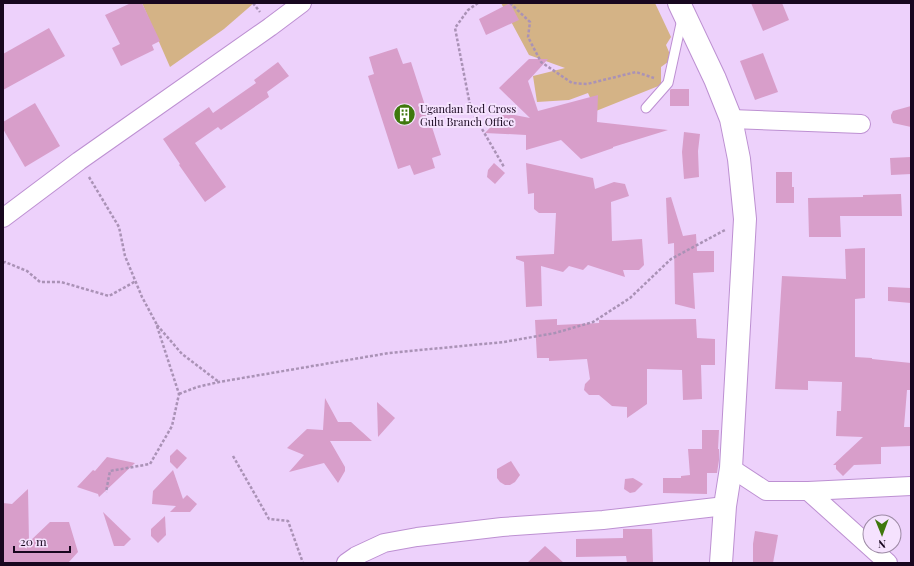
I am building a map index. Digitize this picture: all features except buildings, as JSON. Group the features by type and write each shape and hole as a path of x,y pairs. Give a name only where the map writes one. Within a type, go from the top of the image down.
{"street":[{"path":"3,218 79,161 302,3"},
{"path":"681,8 715,79 731,119 739,159 745,219 731,468 725,506 721,563"},
{"path":"731,119 861,124"},
{"path":"731,468 766,491 808,491 911,486"},
{"path":"808,491 888,563"},
{"path":"346,563 356,556 384,543 417,537 502,528 604,520 725,506"}],"lane":[{"path":"646,108 668,83 681,8"}],"path":[{"path":"478,3 468,10 455,28 471,110 504,167"},
{"path":"510,3 530,22 528,37 540,62 572,83 587,84 636,72 668,83"},
{"path":"79,161 119,227 125,256 142,297 156,323 179,394 172,426 150,464 110,471 106,492"},
{"path":"179,394 219,382 389,353 504,342 555,333 594,322 630,298 671,260 745,219"},
{"path":"3,263 5,262 27,271 40,282 61,282 109,296 136,282"},
{"path":"156,323 182,354 219,382"},
{"path":"233,456 269,519 288,521 303,563"}],"shaded area":[{"path":"142,3 254,3 224,29 170,67"},
{"path":"501,3 655,3 671,37 666,45 672,59 661,67 661,85 596,111 588,93 569,100 537,102 533,76 565,68 529,55"}],"place":[{"name":"Ugandan Red Cross Gulu Branch Office","path":"404,115"}]}
